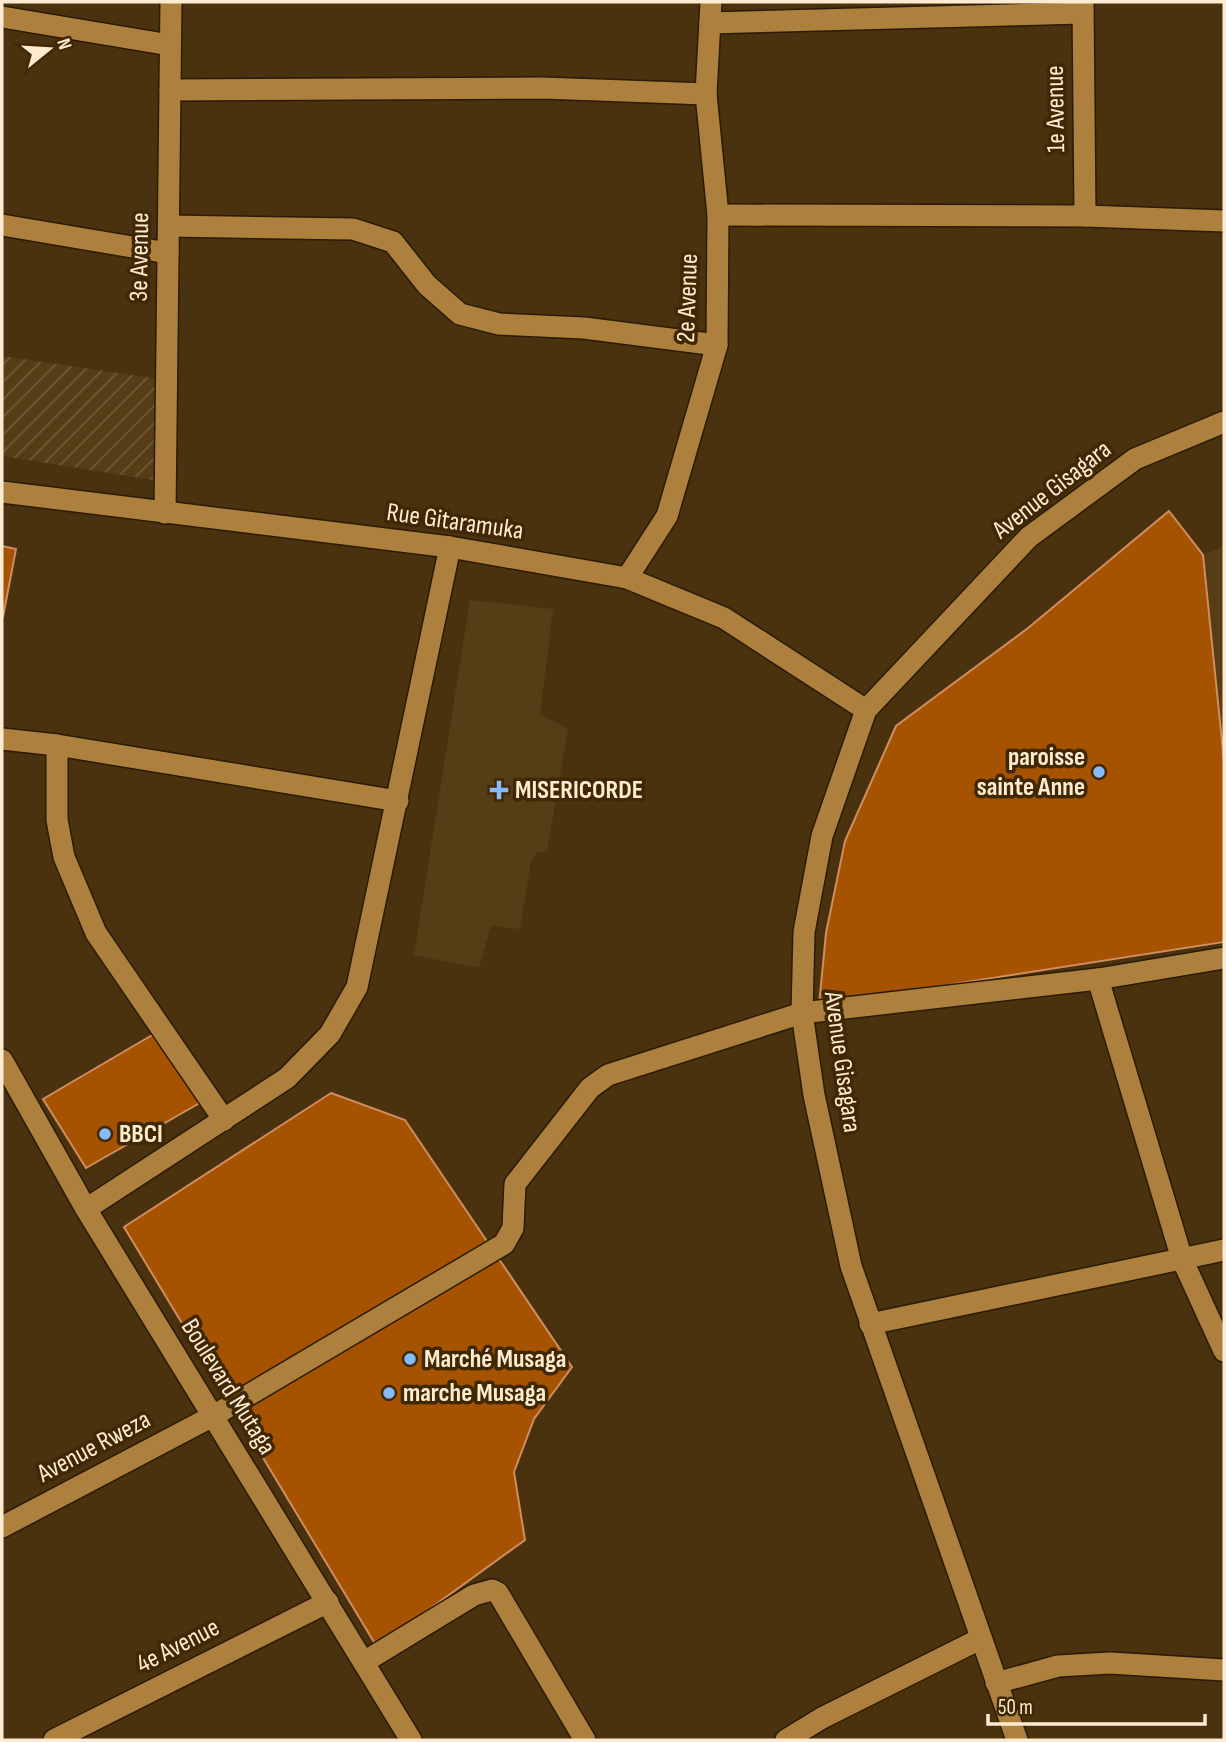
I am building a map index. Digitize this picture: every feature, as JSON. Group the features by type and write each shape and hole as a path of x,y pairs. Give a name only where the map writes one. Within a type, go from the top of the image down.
{"street":[{"name":"3e Avenue","path":"165,513 171,2"},
{"path":"710,12 1083,7"},
{"name":"1e Avenue","path":"1083,7 1085,216"},
{"name":"2e Avenue","path":"627,578 667,516 717,345 718,215 706,93 710,12"},
{"path":"2,17 170,45"},
{"path":"170,90 543,88 706,93"},
{"path":"718,215 1085,216 1224,221"},
{"path":"2,225 168,253"},
{"path":"169,226 353,229 393,242 427,285 460,314 499,324 584,328 717,345"},
{"name":"Avenue Gisagara","path":"1017,1740 850,1266 814,1095 802,1013 804,932 822,836 866,710 1029,537 1135,460 1224,422"},
{"name":"Rue Gitaramuka","path":"2,492 450,547 627,578 723,618 866,710"},
{"path":"86,1209 287,1078 330,1034 357,988 450,547"},
{"path":"2,739 57,745 398,801"},
{"path":"57,745 57,820 64,857 96,933 224,1120"},
{"name":"Avenue Rweza","path":"2,1527 213,1416 504,1244 513,1227 515,1184 590,1088 608,1075 802,1013 1098,979 1224,958"},
{"path":"1098,979 1182,1259 1224,1351"},
{"name":"Boulevard Mutaga","path":"2,1060 86,1209 411,1740"},
{"path":"870,1324 1224,1250"},
{"path":"364,1662 474,1595 492,1590 498,1593 585,1740"},
{"name":"4e Avenue","path":"54,1740 328,1602"},
{"path":"786,1740 822,1718 980,1639"},
{"path":"996,1682 1058,1666 1110,1663 1224,1670"}],"shaded area":[{"path":"2,356 166,380 153,480 2,456"},
{"path":"1224,546 1224,827 1200,586 1203,555"},
{"name":"MISERICORDE","path":"470,600 553,609 540,714 568,729 547,852 538,852 531,861 520,929 491,926 479,968 414,955"}],"building":[{"path":"1169,511 1203,555 1224,761 1224,942 819,1005 826,933 845,841 896,726 1028,628"},
{"path":"2,546 16,549 3,617 2,617"},
{"name":"BBCI","path":"159,1031 205,1100 86,1168 43,1099"},
{"name":"marche Musaga","path":"331,1093 405,1120 572,1367 534,1419 514,1472 525,1540 377,1647 124,1227"}],"place":[{"name":"paroisse sainte Anne","path":"1099,772"},
{"name":"MISERICORDE","path":"499,790"},
{"name":"BBCI","path":"105,1134"},
{"name":"Marché Musaga","path":"410,1359"},
{"name":"marche Musaga","path":"389,1393"}]}
